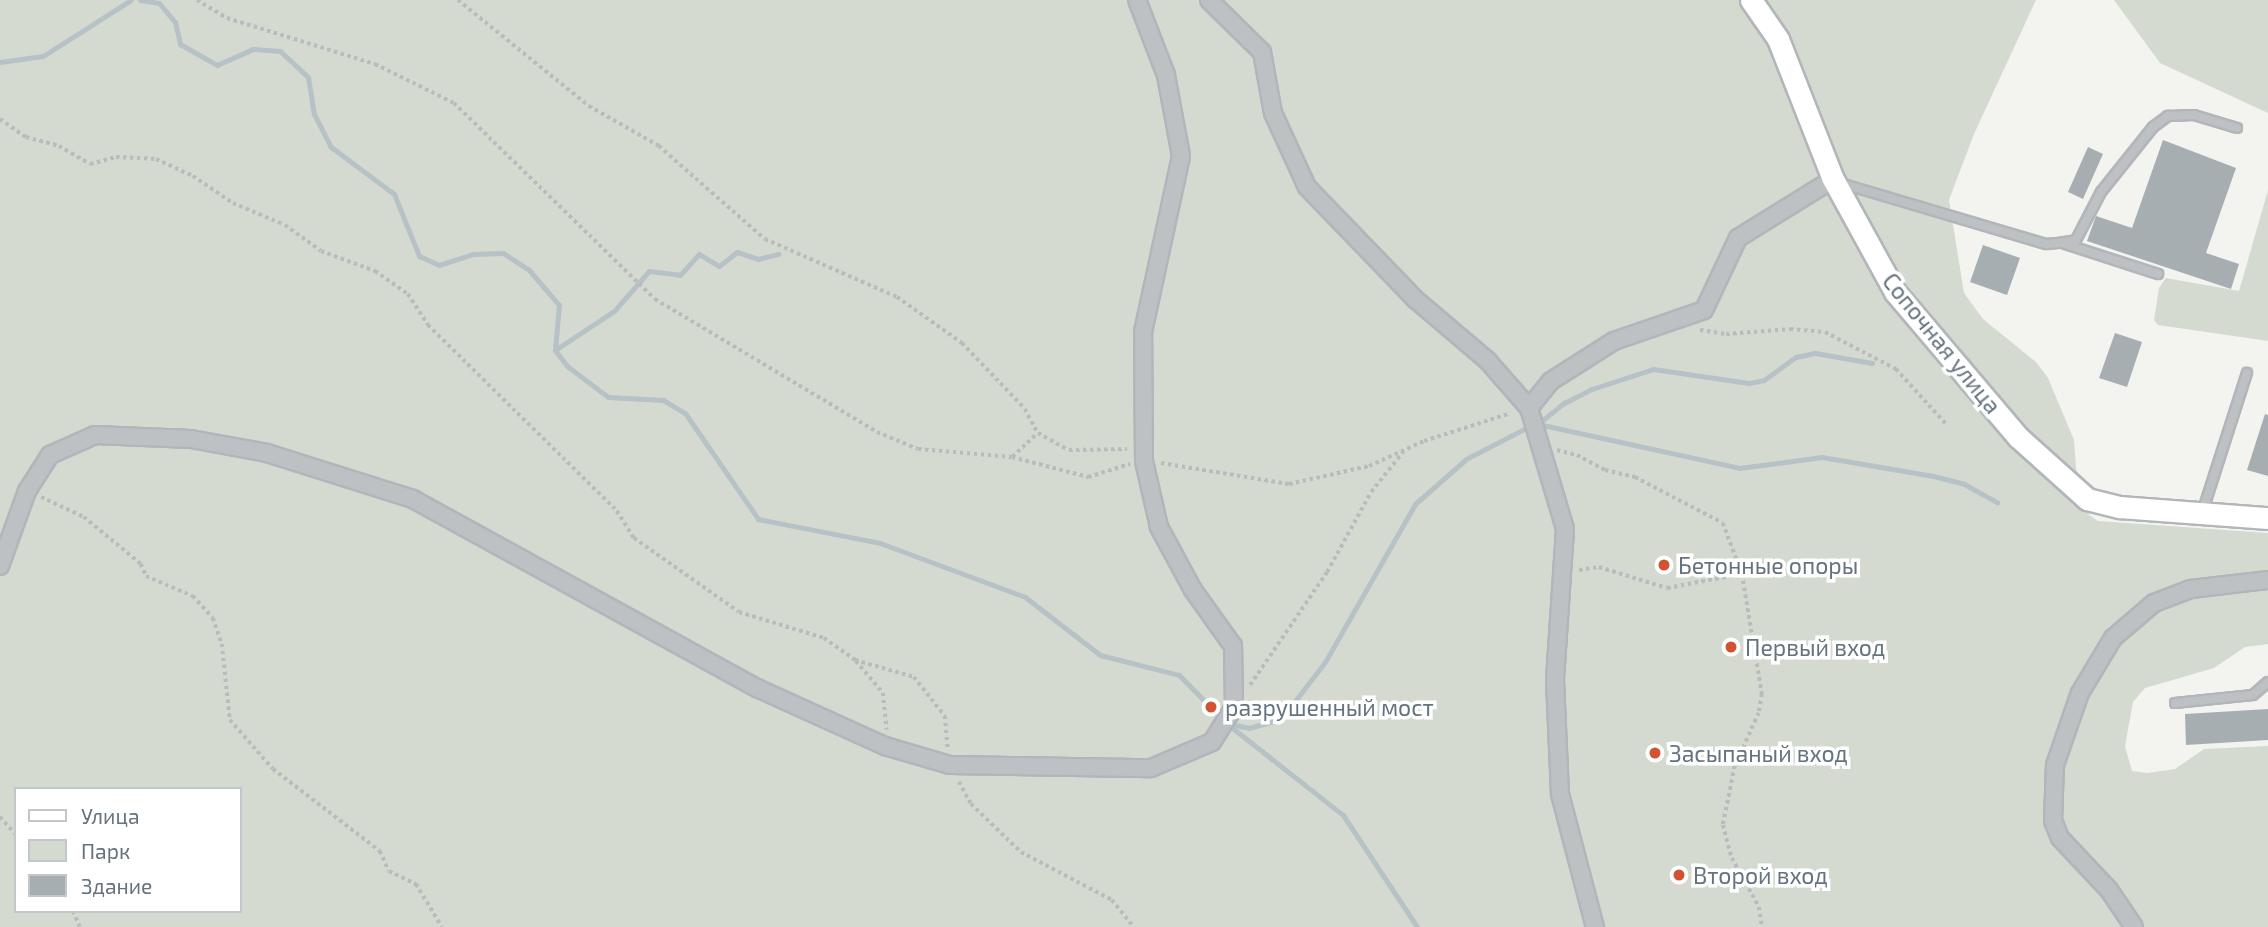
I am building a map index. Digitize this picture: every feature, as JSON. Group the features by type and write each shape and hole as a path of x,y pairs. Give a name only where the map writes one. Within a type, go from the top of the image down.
{"main road":[{"name":"Сопочная улица","path":"1751,0 1778,39 1834,180 1895,292 2018,438 2087,499 2120,507 2268,518"}],"street":[{"path":"0,566 27,491 50,454 95,436 191,439 267,453 413,499 757,688 885,746 950,765 1151,768 1213,742 1234,707 1233,646 1193,590 1159,527 1144,454 1143,332 1181,156 1166,75 1137,0"},
{"path":"1209,0 1262,52 1273,113 1307,187 1415,299 1487,360 1529,408 1538,446 1565,529 1555,680 1560,794 1595,927"},
{"path":"1529,408 1551,381 1614,341 1704,310 1738,238 1834,180"},
{"path":"2134,927 2109,890 2060,838 2053,821 2055,765 2080,693 2113,638 2154,603 2191,589 2268,580"}],"lane":[{"path":"1834,180 2046,244 2063,243 2076,240 2101,192 2153,127 2168,116 2194,114 2237,128"},
{"path":"2063,243 2158,274"},
{"path":"2203,513 2247,373"},
{"path":"2175,704 2253,695 2268,682"}],"path":[{"path":"197,0 227,18 375,64 454,103 655,299 877,432 918,449 1012,457 1088,477 1144,454"},
{"path":"458,0 589,106 629,125 668,153 765,239 897,297 962,343 1018,401 1038,433 1069,450 1144,454 1289,484 1369,466 1405,450 1529,408"},
{"path":"0,119 26,137 59,146 90,164 116,157 156,159 193,176 233,203 285,225 321,251 375,271 408,294 428,325 617,511 634,538 739,612 824,638 855,660 883,693 888,719 885,746"},
{"path":"1699,330 1726,334 1790,329 1825,332 1896,369 1947,425"},
{"path":"1012,457 1038,433"},
{"path":"1538,446 1577,455 1605,470 1635,477 1694,504 1723,523 1742,574 1761,706 1735,766 1723,825 1732,858 1759,907 1762,927"},
{"path":"1234,707 1327,572 1371,492 1405,450"},
{"path":"27,491 84,517 141,564 146,576 193,596 213,618 222,644 230,720 273,769 380,851 389,870 416,884 442,927"},
{"path":"1563,572 1599,566 1667,587 1742,574"},
{"path":"855,660 914,677 945,716 950,765 971,804 1021,852 1112,900 1133,927"},
{"path":"0,817 14,833"}],"green space":[{"path":"0,0 2036,0 1974,134 1949,200 1964,293 1983,319 2036,362 2048,378 2074,440 2076,468 2089,515 2098,521 2268,533 2268,644 2245,647 2214,668 2145,688 2133,702 2125,746 2132,771 2147,773 2175,769 2204,749 2268,746 2268,927 0,927"},
{"path":"2114,0 2268,0 2268,113 2160,63"},
{"path":"2268,190 2268,341 2158,325 2154,320 2159,288 2166,278 2239,291"}],"building":[{"path":"2163,140 2236,168 2206,253 2239,264 2231,289 2087,241 2096,216 2132,228"},
{"path":"2088,147 2103,154 2083,199 2068,192"},
{"path":"1983,245 2020,258 2007,295 1970,282"},
{"path":"2115,333 2142,342 2127,387 2099,378"},
{"path":"2265,414 2268,415 2268,476 2247,470"},
{"path":"2268,709 2268,740 2186,745 2185,714"}],"waterway":[{"path":"0,62 43,56 131,0"},
{"path":"140,0 159,3 175,22 180,44 217,65 253,49 280,51 308,77 314,114 331,147 394,194 419,256 439,265 472,254 503,253 529,270 559,305 555,350 567,366 608,397 663,400 685,413 758,519 880,543 1025,597 1100,655 1179,675 1226,723 1343,815 1417,927"},
{"path":"555,350 614,311 649,271 680,275 699,254 719,266 737,252 758,259 778,254"},
{"path":"1539,423 1564,403 1592,389 1653,369 1749,383 1764,380 1796,357 1815,353 1872,363"},
{"path":"1538,424 1739,468 1822,457 1933,476 1964,484 1997,502"},
{"path":"1229,724 1249,728 1281,719 1325,662 1415,504 1466,459 1530,426"}],"place":[{"name":"Бетонные опоры","path":"1664,565"},
{"name":"Первый вход","path":"1731,647"},
{"name":"разрушенный мост","path":"1211,707"},
{"name":"Засыпаный вход","path":"1655,753"},
{"name":"Второй вход","path":"1679,875"}]}
